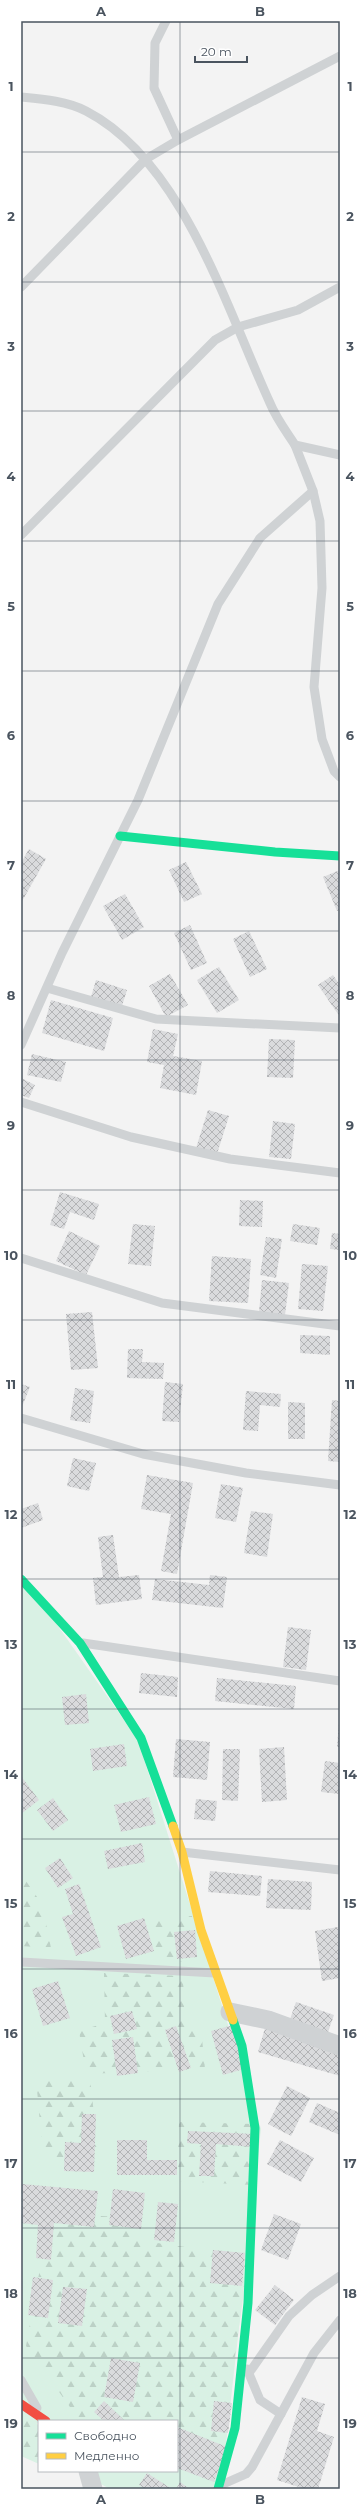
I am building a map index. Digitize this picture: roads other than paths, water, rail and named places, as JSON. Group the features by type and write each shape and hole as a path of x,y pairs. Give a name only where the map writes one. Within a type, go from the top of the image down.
{"street":[{"path":"120,836 275,852 340,856"},
{"path":"21,1579 80,1643 141,1738 182,1852 202,1930 242,2046 255,2128 248,2303 235,2428 219,2487"},
{"path":"230,2012 268,2020 340,2046"},
{"path":"21,2404 44,2418"},
{"path":"88,2472 93,2489"}],"lane":[{"path":"166,21 156,44 154,88 178,140"},
{"path":"21,287 146,159 178,140 340,56"},
{"path":"21,97 50,100 85,110 111,128 146,159 173,197 216,275 270,405 294,445 313,491 320,521 322,588 314,687 322,739 334,771 340,777"},
{"path":"21,535 215,340 238,327 298,310 340,287"},
{"path":"294,445 340,455"},
{"path":"21,1045 138,800 218,604 260,538 313,491"},
{"path":"47,988 156,1019 340,1028"},
{"path":"21,1102 139,1139 230,1159 340,1173"},
{"path":"21,1258 162,1302 340,1326"},
{"path":"21,1418 143,1454 246,1473 340,1485"},
{"path":"80,1643 340,1681"},
{"path":"182,1852 340,1870"},
{"path":"21,1962 217,1973"},
{"path":"250,2374 289,2316 312,2295 340,2276"},
{"path":"219,2487 246,2474 252,2467 264,2448 314,2353 340,2320"},
{"path":"242,2361 250,2374 260,2400 281,2414"},
{"path":"21,2380 44,2418"}]}
